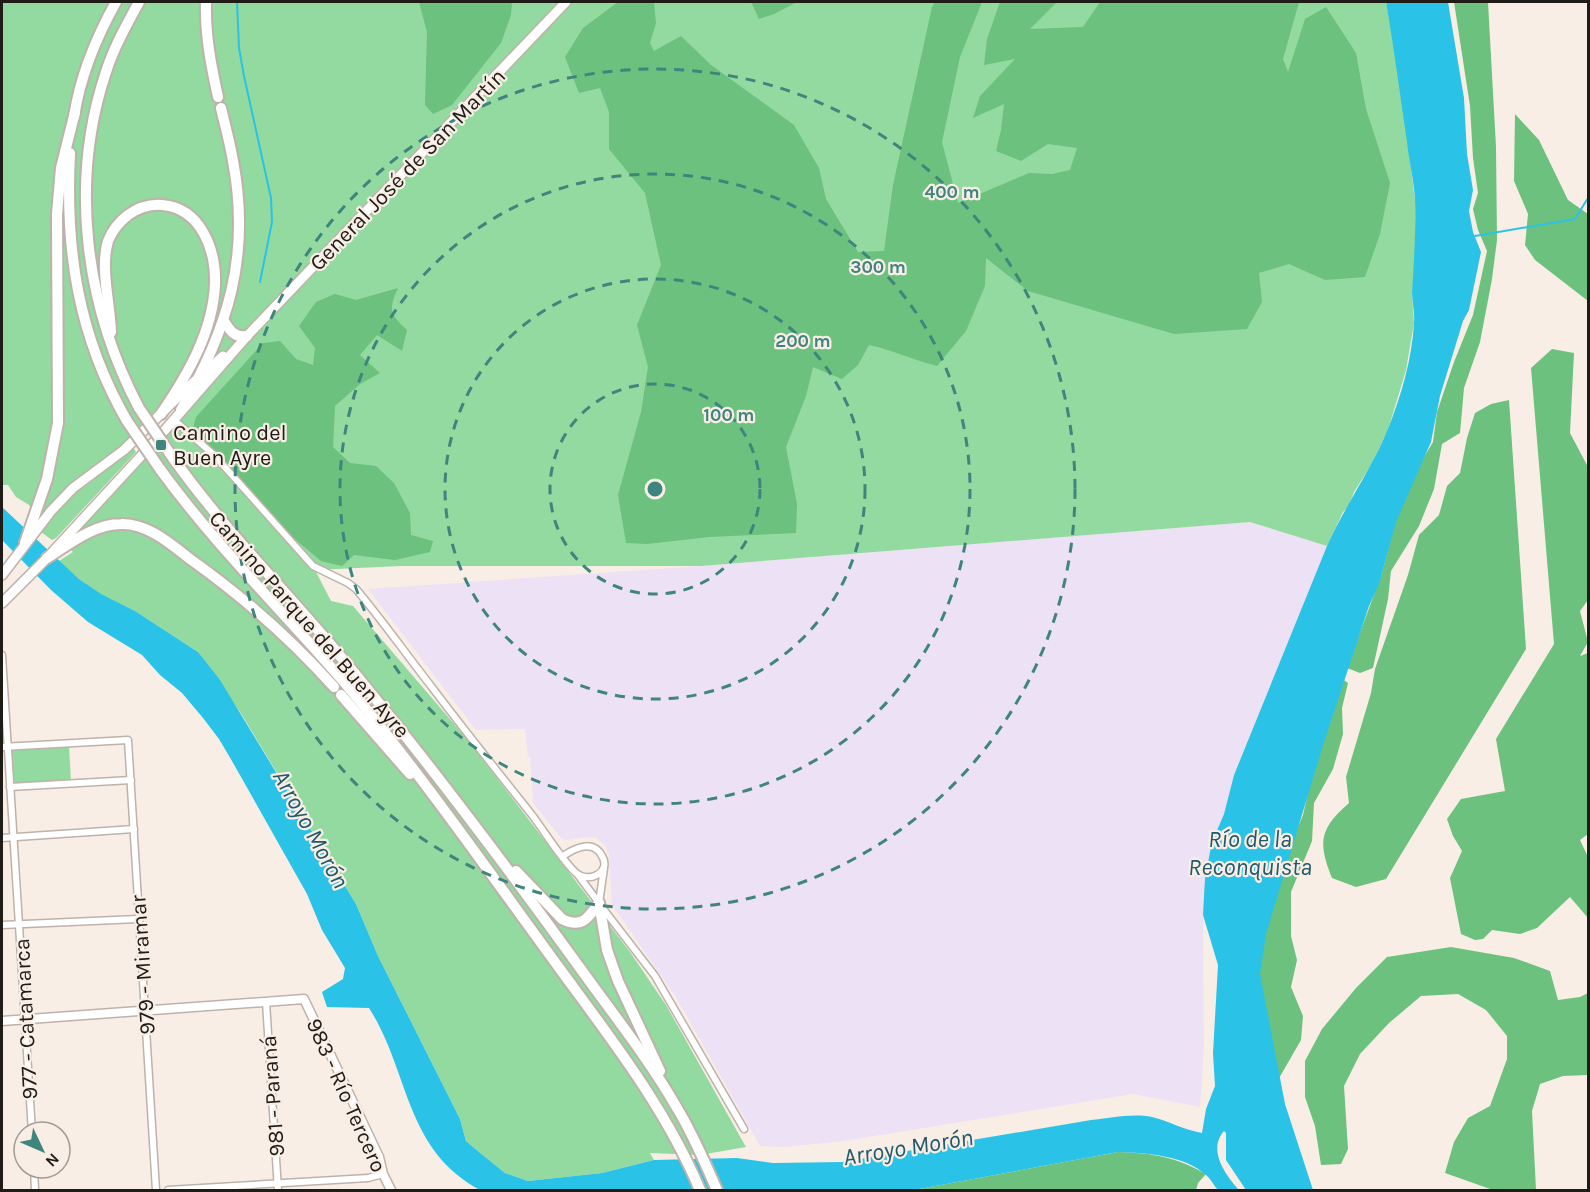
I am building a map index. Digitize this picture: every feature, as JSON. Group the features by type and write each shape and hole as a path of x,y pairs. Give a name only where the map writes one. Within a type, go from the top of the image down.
{"highway":[{"name":"Camino Parque del Buen Ayre","path":"116,2 98,38 85,73 75,112 69,181 69,230 81,307 106,381 127,421 178,493 234,560 343,681 407,760 462,834 633,1068 670,1128 700,1191"},
{"name":"Camino Parque del Buen Ayre","path":"139,2 106,71 92,128 87,170 86,203 91,264 97,296 127,385 139,408 197,491 412,742 485,839 652,1069 677,1107 717,1191"},
{"path":"182,410 203,373 224,321 237,262 239,239 233,161 209,60 206,2"},
{"path":"25,543 39,519 58,423 57,214 62,168 75,112"},
{"path":"112,344 106,254 110,235 123,218 141,208 159,205 182,210 199,225 206,238 214,271 213,297 207,328 174,395 160,414"},
{"path":"224,321 234,334 240,337 247,336"},
{"path":"47,558 64,543 111,524 133,525 152,533 221,581 256,609 297,647 462,834"},
{"path":"485,839 562,919 572,923 587,920 599,903"},
{"path":"599,903 607,950 618,981 677,1107"}],"main road":[{"name":"General José de San Martín","path":"64,543 247,336 566,2"},
{"name":"General José de San Martín","path":"39,519 73,488 124,450 203,373 247,336"},
{"path":"2,575 25,543"},
{"path":"3,601 47,558"}],"street":[{"path":"174,420 201,443 239,482 313,566 356,589 655,976 744,1129"},
{"name":"977 - Catamarca","path":"2,655 4,747 14,838 31,1120"},
{"name":"979 - Miramar","path":"4,747 128,740 156,1191"},
{"path":"10,787 131,780"},
{"path":"2,838 134,829"},
{"path":"563,856 578,847 593,847 601,853 604,867 599,903"},
{"path":"578,874 588,878 597,876 604,867"},
{"path":"2,925 138,919"},
{"name":"983 - Río Tercero","path":"266,1002 304,999 379,1157 383,1174 391,1191"},
{"path":"2,1021 266,1002"},
{"name":"981 - Paraná","path":"266,1002 278,1187"},
{"path":"168,1191 278,1187 368,1178 383,1174"}],"shaded area":[{"path":"1250,522 1327,546 1234,774 1224,814 1212,842 1203,915 1204,1047 1200,1107 1133,1094 844,1141 784,1147 760,1146 676,997 612,905 609,853 604,844 596,838 566,840 561,838 533,803 530,757 528,757 525,729 476,730 368,589 701,566"}],"green space":[{"path":"2,2 1386,2 1402,94 1415,201 1415,261 1412,294 1414,323 1406,370 1388,430 1327,546 1250,522 701,566 401,566 315,570 331,601 353,606 467,739 630,952 666,1005 746,1147 700,1155 650,1153 654,1160 602,1173 528,1181 505,1173 466,1141 460,1119 378,956 356,904 242,715 198,652 135,611 100,594 59,561 73,552 62,541 174,420 188,387 88,476 42,522 29,505 16,497 8,485 2,485"},
{"path":"419,2 512,2 511,15 501,43 452,105 433,114 425,105 427,32"},
{"path":"618,2 654,3 656,23 650,43 654,51 681,36 711,65 794,125 819,168 826,199 858,252 884,251 893,185 932,7 935,2 982,2 960,57 942,142 958,203 1029,173 1052,174 1070,170 1077,148 1048,144 1021,161 996,151 1004,104 973,118 980,96 1015,59 984,65 987,39 1000,2 1057,2 1030,29 1083,27 1100,2 1299,2 1283,59 1288,72 1305,19 1326,7 1356,53 1366,109 1390,183 1380,234 1365,277 1325,280 1289,264 1259,273 1262,302 1247,329 1174,334 1028,291 986,258 985,286 966,331 937,366 869,345 858,365 842,379 813,367 806,396 786,447 797,504 796,533 709,537 647,544 626,543 618,495 641,412 648,367 637,325 661,265 645,193 609,149 609,112 600,88 579,93 565,57 583,28"},
{"path":"751,2 797,2 759,19"},
{"path":"1454,2 1488,2 1496,147 1497,240 1492,279 1480,342 1464,388 1460,433 1442,444 1434,489 1419,526 1391,571 1388,599 1373,668 1360,673 1347,668 1382,573 1403,492 1433,442 1437,412 1473,315 1487,251 1478,230 1473,209 1478,193 1470,106"},
{"path":"1515,114 1539,140 1568,200 1588,214 1588,301 1535,260 1525,245 1528,214 1514,181"},
{"path":"398,288 392,311 407,330 402,351 377,335 360,355 380,373 360,384 335,406 333,447 350,463 376,466 394,483 410,513 411,535 433,541 430,552 395,560 354,555 342,566 321,561 291,536 191,435 196,417 263,343 280,341 296,359 313,365 315,348 299,326 316,302 335,294 356,300"},
{"path":"1552,349 1574,353 1570,433 1588,467 1588,600 1580,611 1588,642 1580,656 1588,653 1588,834 1580,840 1588,857 1588,918 1570,897 1537,928 1520,934 1492,930 1483,939 1475,940 1461,934 1450,878 1462,851 1447,819 1461,799 1505,791 1496,739 1554,644 1531,368"},
{"path":"1509,400 1526,649 1386,879 1356,887 1332,878 1323,846 1327,829 1339,812 1349,803 1346,777 1371,693 1375,669 1408,575 1419,535 1439,515 1447,486 1460,473 1475,413 1491,404"},
{"path":"133,447 136,452 56,538 52,540 41,532 72,497"},
{"path":"1341,678 1348,683 1342,708 1343,734 1333,769 1314,803 1312,841 1291,892 1291,936 1297,960 1291,987 1303,1016 1301,1040 1278,1080 1253,981 1283,863 1303,815 1316,757"},
{"path":"69,747 71,781 13,783 12,749"},
{"path":"1451,947 1514,958 1550,971 1558,1000 1580,997 1588,993 1588,1075 1563,1076 1540,1084 1532,1111 1536,1190 1493,1190 1445,1173 1454,1142 1468,1118 1490,1106 1507,1059 1507,1036 1486,1010 1458,994 1421,996 1389,1023 1360,1054 1344,1086 1348,1149 1341,1164 1321,1165 1315,1126 1305,1097 1305,1061 1322,1029 1356,988 1387,957"},
{"path":"1118,1152 1164,1157 1206,1174 1198,1183 1196,1190 914,1190"}],"water":[{"name":"Río de la Reconquista","path":"1386,2 1448,2 1464,98 1467,154 1473,190 1469,211 1473,232 1481,252 1469,310 1463,321 1440,396 1431,442 1396,522 1379,584 1369,606 1324,742 1266,934 1260,974 1285,1104 1313,1190 1246,1190 1226,1160 1226,1133 1224,1131 1217,1146 1220,1162 1239,1190 1218,1190 1197,1168 1176,1159 1152,1154 1118,1152 914,1190 480,1190 455,1173 436,1153 422,1131 393,1058 369,1008 327,1007 322,992 343,979 345,968 322,930 307,894 219,739 182,693 160,675 142,655 88,622 51,590 2,540 2,507 79,579 101,594 135,611 198,652 220,680 356,904 378,956 460,1119 466,1141 505,1173 528,1181 602,1173 654,1160 737,1158 773,1163 842,1162 1091,1120 1129,1116 1152,1117 1202,1133 1206,1109 1215,1086 1213,1053 1218,965 1203,915 1205,878 1212,842 1224,814 1234,775 1327,546 1388,429 1411,350 1414,319 1412,292 1415,200"}],"waterway":[{"path":"237,2 239,48 271,198 272,222 260,282"},
{"path":"1475,236 1575,219 1588,198"}],"place":[{"name":"Camino del Buen Ayre","path":"161,445"}],"water label":[{"name":"Arroyo Morón","path":"311,829"},
{"name":"Arroyo Morón","path":"908,1147"}]}
